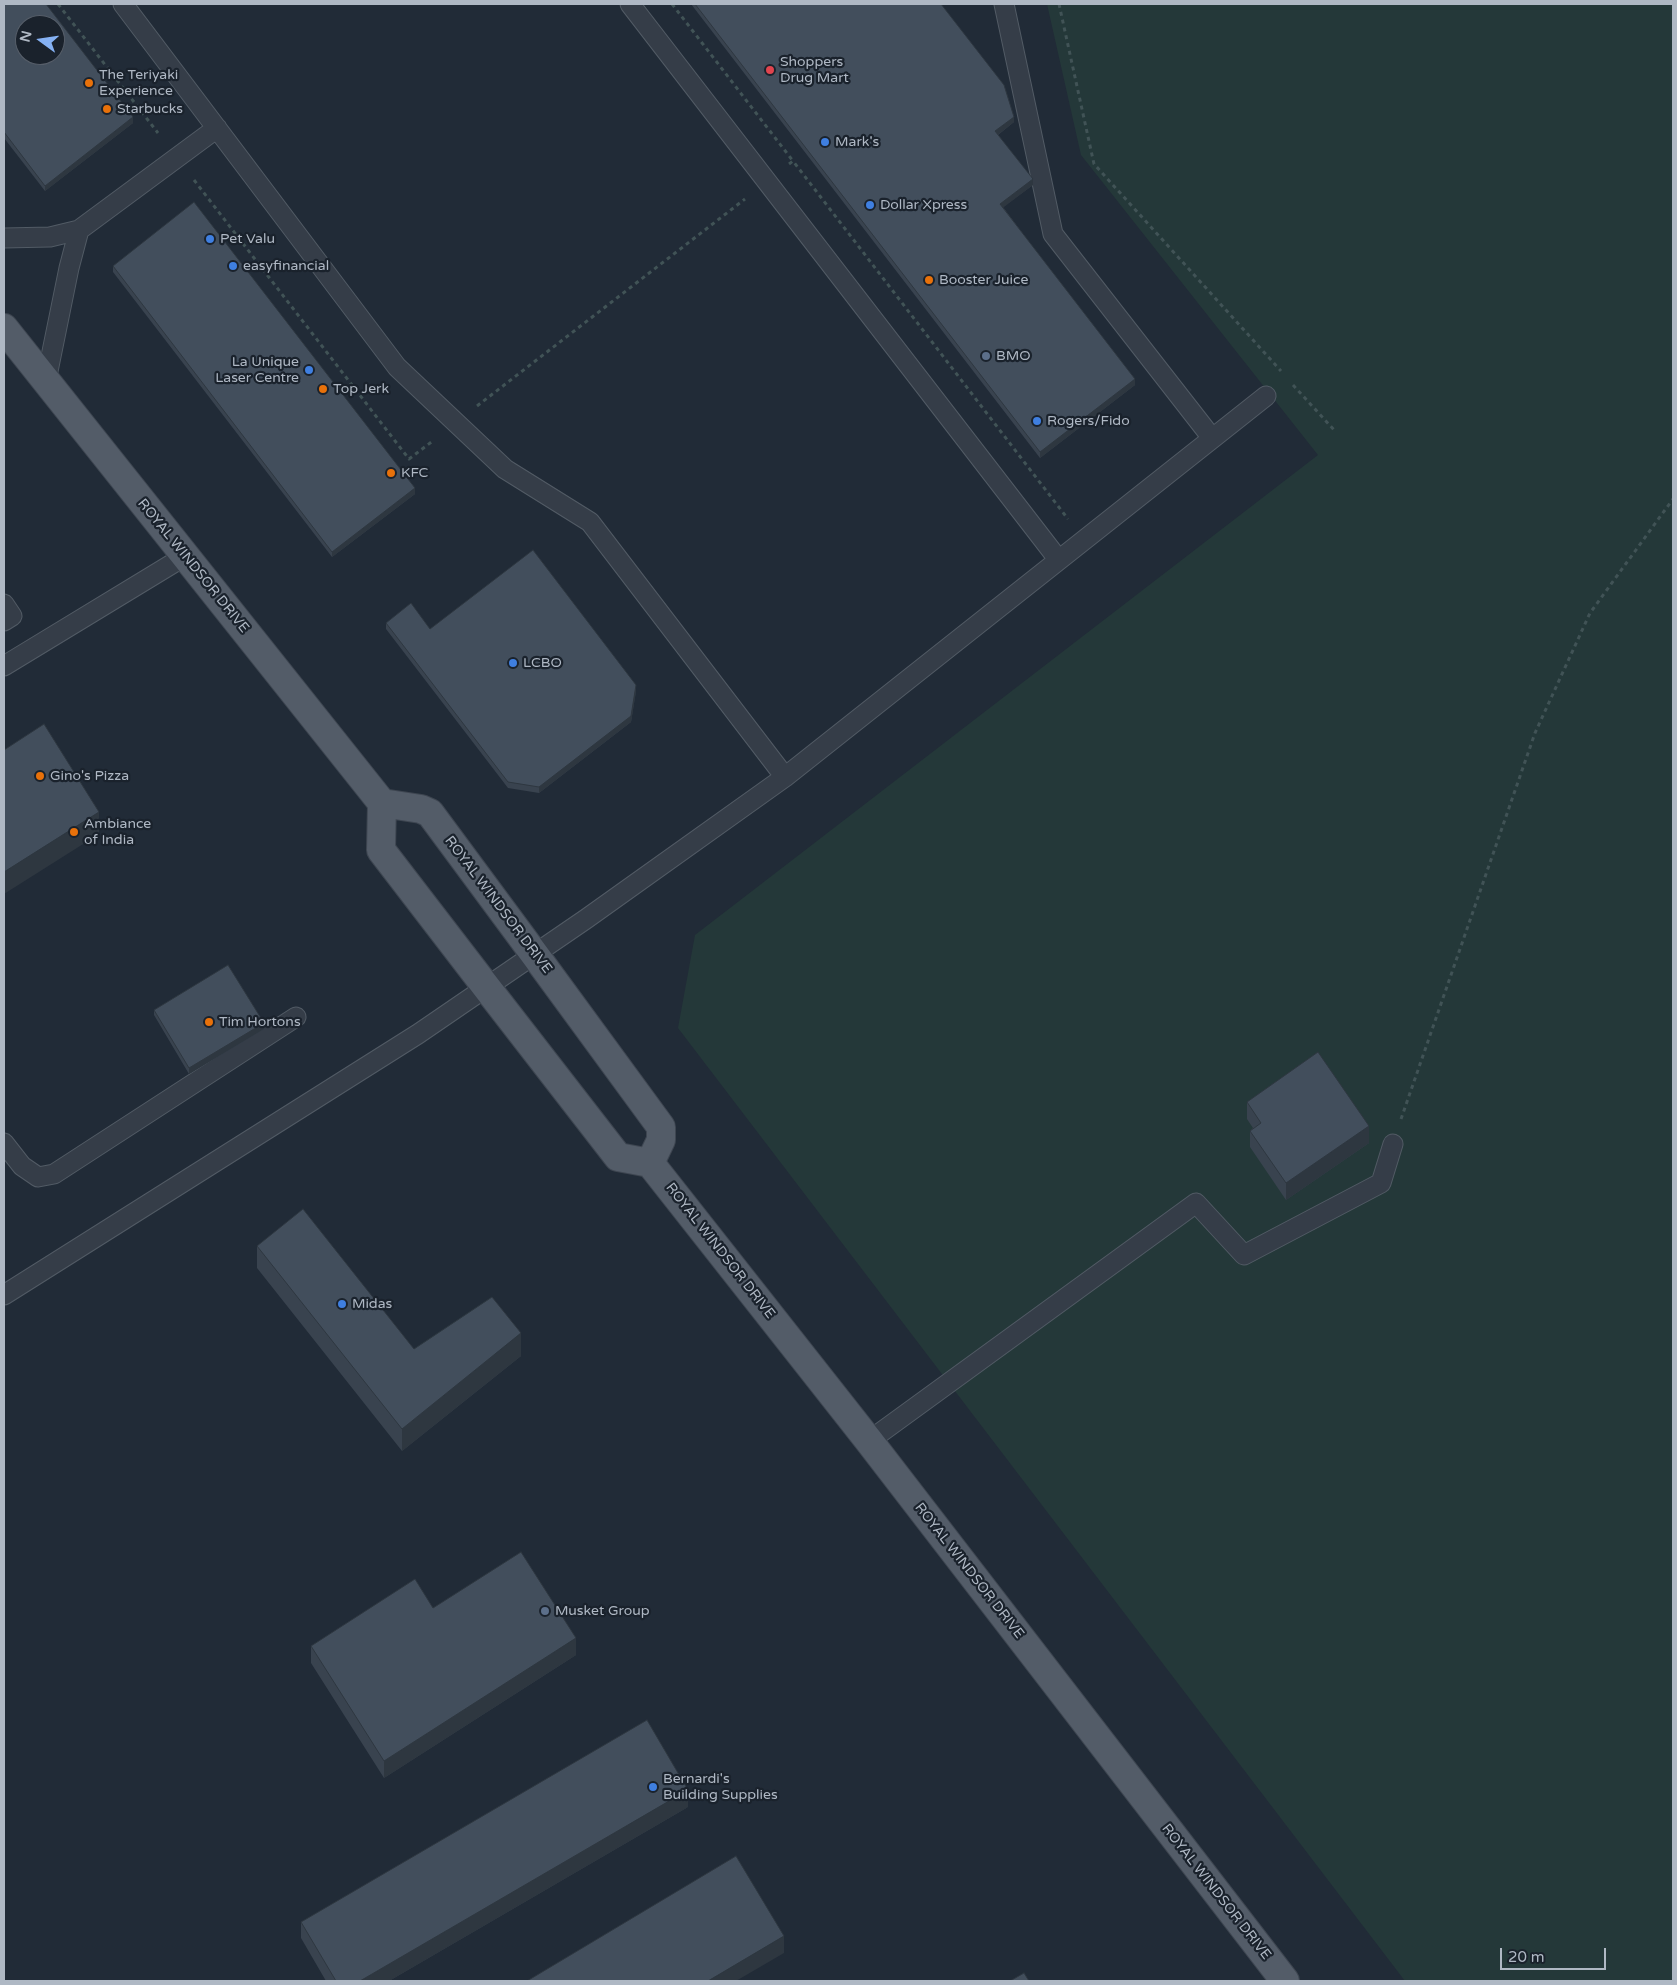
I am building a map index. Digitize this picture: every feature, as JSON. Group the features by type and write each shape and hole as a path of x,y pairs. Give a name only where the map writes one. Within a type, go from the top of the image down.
{"main road":[{"name":"ROYAL WINDSOR DRIVE","path":"4,328 382,803 421,809 430,813 661,1127 661,1140 650,1163 869,1441 1285,1981"},
{"path":"382,803 381,850 618,1157 650,1163"}],"lane":[{"path":"123,4 397,367 505,469 590,522 785,777"},
{"path":"630,4 1058,559"},
{"path":"1004,4 1053,234 1212,438"},
{"path":"4,238 50,237 79,230 217,128"},
{"path":"46,381 69,268 79,230"},
{"path":"4,1295 410,1039 487,988 785,777 1266,396"},
{"path":"4,666 185,556"},
{"path":"4,604 12,616 4,621"},
{"path":"4,1142 22,1166 38,1177 54,1174 296,1017"},
{"path":"869,1441 1196,1203 1244,1255 1380,1183 1393,1144"}],"path":[{"path":"58,4 158,133"},
{"path":"672,4 1084,539"},
{"path":"1059,4 1094,164 1282,372"},
{"path":"787,166 793,161"},
{"path":"188,173 408,459 436,438"},
{"path":"474,408 750,195"},
{"path":"1288,379 1335,431"},
{"path":"1393,1144 1535,733 1590,613 1673,499"}],"green space":[{"path":"1047,4 1673,4 1673,1981 1405,1981 678,1028 695,935 1318,455 1081,155"}],"building":[{"path":"4,4 46,4 54,15 15,15 15,65 65,65 65,29 133,117 45,186 4,132"},
{"path":"695,4 941,4 1004,85 1014,117 995,131 1033,179 1000,204 1135,379 1040,452"},
{"path":"194,202 415,488 332,552 113,266"},
{"name":"LCBO","path":"533,550 636,685 631,716 539,787 508,782 386,623 411,603 430,629"},
{"path":"44,724 99,812 4,872 4,750"},
{"name":"Tim Hortons","path":"228,965 264,1023 189,1068 154,1010"},
{"path":"1318,1052 1369,1126 1286,1183 1250,1131 1261,1123 1247,1102"},
{"path":"303,1209 414,1349 492,1297 521,1333 402,1429 257,1246"},
{"path":"521,1552 576,1638 384,1761 311,1646 415,1579 433,1608"},
{"path":"647,1720 688,1790 360,1981 336,1981 301,1922"},
{"path":"736,1856 784,1936 708,1981 527,1981"},
{"path":"1024,1973 1029,1981 1010,1981"}],"place":[{"name":"Shoppers Drug Mart","path":"770,70"},
{"name":"The Teriyaki Experience","path":"89,83"},
{"name":"Starbucks","path":"107,109"},
{"name":"Mark's","path":"825,142"},
{"name":"Dollar Xpress","path":"870,205"},
{"name":"Pet Valu","path":"210,239"},
{"name":"easyfinancial","path":"233,266"},
{"name":"Booster Juice","path":"929,280"},
{"name":"BMO","path":"986,356"},
{"name":"La Unique Laser Centre","path":"309,370"},
{"name":"Top Jerk","path":"323,389"},
{"name":"Rogers/Fido","path":"1037,421"},
{"name":"KFC","path":"391,473"},
{"name":"LCBO","path":"513,663"},
{"name":"Gino's Pizza","path":"40,776"},
{"name":"Ambiance of India","path":"74,832"},
{"name":"Tim Hortons","path":"209,1022"},
{"name":"Midas","path":"342,1304"},
{"name":"Musket Group","path":"545,1611"},
{"name":"Bernardi's Building Supplies","path":"653,1787"}]}
